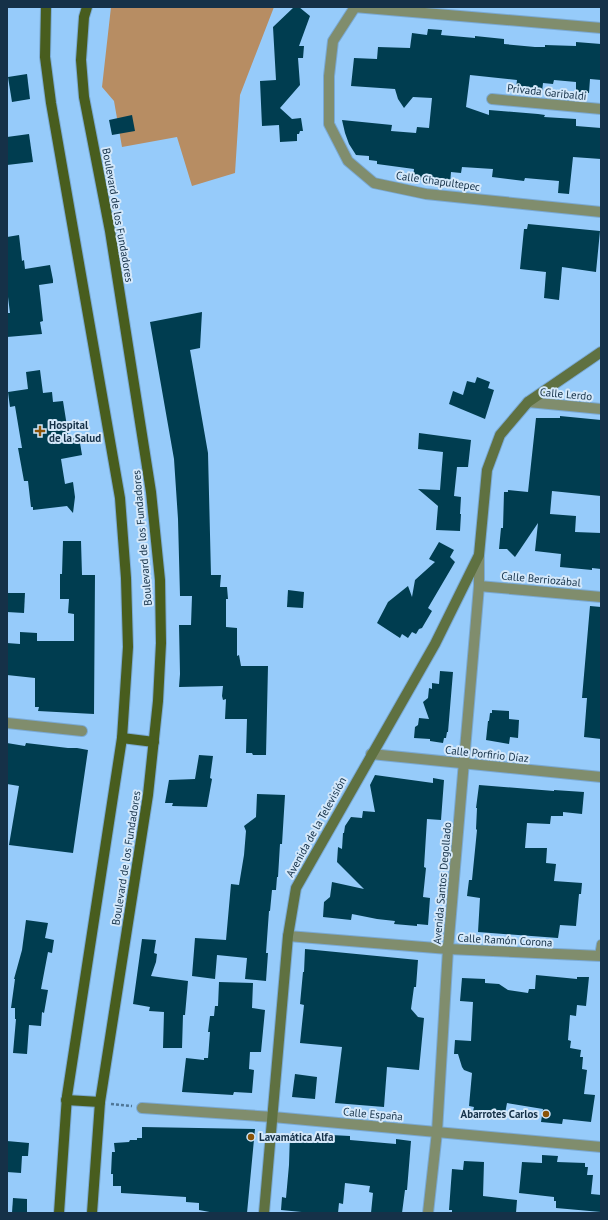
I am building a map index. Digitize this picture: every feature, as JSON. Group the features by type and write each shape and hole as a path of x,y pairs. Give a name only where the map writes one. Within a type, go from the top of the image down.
{"main road":[{"name":"Boulevard de los Fundadores","path":"46,7 45,56 51,103 120,498 126,578 128,647 122,738 66,1100 59,1213"},
{"name":"Boulevard de los Fundadores","path":"87,7 84,17 81,60 84,98 110,231 149,477 160,580 161,643 158,701 148,795 100,1102 92,1213"},
{"path":"479,555 487,470 500,436 528,402 601,352"},
{"name":"Avenida de la Televisión","path":"264,1213 288,936 296,888 435,644 479,555"},
{"path":"122,738 154,742"},
{"path":"66,1100 100,1102"}],"street":[{"path":"355,7 601,28"},
{"name":"Calle Chapultepec","path":"355,7 333,40 329,76 329,124 348,161 374,183 426,194 601,212"},
{"name":"Privada Garibaldi","path":"492,99 601,109"},
{"name":"Calle Lerdo","path":"528,402 601,409"},
{"name":"Avenida Santos Degollado","path":"428,1213 437,1132 448,949 479,586 479,555"},
{"name":"Calle Berriozábal","path":"479,586 601,596"},
{"path":"7,723 82,731"},
{"name":"Calle Porfirio Díaz","path":"371,754 601,777"},
{"name":"Calle Ramón Corona","path":"288,936 448,949 600,956"},
{"name":"Calle España","path":"142,1108 273,1117 601,1146"}],"lane":[{"path":"600,956 601,944"}],"path":[{"path":"100,1102 142,1108"}],"shaded area":[{"path":"111,7 274,7 240,95 235,173 192,186 177,137 122,147 114,101 102,87"}],"building":[{"path":"294,7 299,7 310,16 299,46 304,46 303,58 298,58 300,85 280,108 292,119 301,118 303,131 300,131 299,134 297,134 297,141 280,142 279,125 262,126 260,81 276,80 273,27"},
{"path":"428,29 442,30 441,35 504,39 504,44 535,47 545,47 545,45 576,46 576,42 601,44 601,80 590,79 589,93 576,92 576,82 554,80 553,84 543,83 542,92 539,92 538,97 516,88 517,80 470,75 466,107 489,115 489,110 545,115 544,117 576,119 576,126 601,128 601,159 573,157 569,194 558,193 559,181 525,178 524,181 492,177 493,169 462,167 461,173 451,172 450,184 413,179 414,169 377,164 377,161 369,160 369,156 356,155 349,144 342,120 392,125 391,131 416,133 417,127 429,128 432,98 413,97 404,108 398,99 395,89 351,86 354,58 377,59 378,47 410,48 412,33 427,35"},
{"path":"27,74 30,99 12,102 8,77"},
{"path":"132,115 135,131 112,135 109,120"},
{"path":"29,134 33,162 7,165 7,137"},
{"path":"528,224 600,231 596,272 562,267 559,300 544,298 546,272 520,269 524,229 527,229"},
{"path":"19,235 22,261 24,260 25,269 50,265 53,283 39,285 43,321 40,322 42,334 7,337 7,313 10,313 7,289 7,237"},
{"path":"202,312 200,348 190,350 208,453 211,575 221,575 220,587 227,587 228,599 226,599 226,627 237,628 237,656 239,655 241,666 268,666 266,755 253,755 252,753 246,753 247,719 225,719 226,699 223,700 222,696 223,686 179,687 179,625 191,625 192,596 180,596 178,519 174,459 150,322"},
{"path":"40,370 43,393 52,392 53,402 63,401 69,439 79,437 82,455 61,459 65,484 73,482 75,497 73,513 67,506 33,510 33,507 31,507 28,481 24,481 18,448 22,448 15,406 10,407 8,392 28,389 26,372"},
{"path":"477,377 490,382 488,388 494,390 485,419 449,404 453,391 463,395 467,381 475,383"},
{"path":"560,416 601,420 601,496 552,491 550,514 576,516 575,532 601,533 601,569 592,568 592,570 560,567 561,554 535,551 538,523 515,557 507,549 499,549 501,528 503,528 504,492 508,492 508,490 528,492 536,418 560,418"},
{"path":"419,433 471,440 468,467 457,467 454,496 461,497 460,531 436,530 438,506 418,489 440,490 443,452 418,449"},
{"path":"63,541 81,541 82,575 95,575 94,714 38,711 39,707 35,707 35,678 7,675 7,643 20,644 20,632 37,633 37,641 74,641 74,614 68,613 69,599 60,599 60,574 62,574"},
{"path":"439,542 454,550 450,557 455,562 428,608 432,611 422,628 419,629 416,634 412,632 408,638 402,634 400,638 377,623 388,602 408,586 412,597 415,580 435,562 429,559"},
{"path":"288,590 304,592 303,608 287,607"},
{"path":"7,593 25,593 24,613 7,612"},
{"path":"590,606 601,607 601,739 584,737 587,698 582,698"},
{"path":"440,671 453,672 448,732 443,743 430,741 430,739 414,738 415,727 418,725 419,718 429,719 423,702 428,698 429,688 432,689 432,683 439,684"},
{"path":"492,710 509,711 509,719 519,720 518,738 510,737 509,744 486,740 488,721"},
{"path":"7,743 25,746 26,743 88,750 73,853 9,845 19,786 7,784"},
{"path":"199,755 213,756 210,778 212,779 207,807 172,806 173,803 165,803 169,780 195,779"},
{"path":"375,775 433,783 433,778 444,780 441,820 427,819 424,867 426,868 423,897 430,898 428,925 417,924 417,926 394,924 395,921 352,914 351,920 323,917 324,902 330,897 332,882 364,889 337,862 338,847 342,849 343,833 345,826 351,817 362,818 363,811 375,812 370,785"},
{"path":"479,785 584,792 582,814 563,812 563,816 551,816 550,824 527,823 525,848 547,848 546,863 556,864 554,881 582,883 581,894 579,894 576,926 560,925 558,938 478,932 480,898 467,896 469,880 472,880 477,830 476,808"},
{"path":"257,794 285,795 278,877 276,890 272,890 269,911 266,981 245,979 247,958 217,955 215,979 192,976 195,938 226,940 231,884 239,885 244,855 246,831 244,826 256,817"},
{"path":"26,920 48,923 45,938 54,940 52,953 48,952 41,989 48,990 44,1013 42,1012 41,1026 29,1025 27,1054 13,1053 16,1019 15,1008 11,1008 14,979 22,950"},
{"path":"142,939 156,940 154,953 157,954 156,962 151,976 188,981 185,1015 183,1015 182,1048 163,1048 164,1012 149,1011 150,1007 133,1004"},
{"path":"305,949 418,960 416,987 414,987 411,1009 418,1017 424,1018 419,1070 387,1067 384,1107 335,1103 342,1047 300,1043 304,1005 300,1004"},
{"path":"536,975 577,979 577,977 589,977 586,1006 577,1005 576,1016 570,1015 568,1040 571,1041 570,1048 581,1050 580,1057 583,1057 582,1069 587,1070 584,1094 595,1095 591,1122 563,1119 562,1124 541,1122 543,1109 507,1103 504,1119 486,1118 487,1113 473,1111 474,1107 469,1106 472,1073 464,1070 458,1054 454,1054 455,1040 471,1041 473,1002 460,1001 462,978 485,979 485,983 499,984 508,990 528,993 529,989 535,989"},
{"path":"219,982 253,983 252,1008 265,1010 261,1052 250,1052 249,1069 254,1070 252,1093 234,1092 233,1095 182,1092 186,1058 204,1060 204,1058 208,1058 210,1032 208,1032 210,1016 214,1016 215,1006 218,1006"},
{"path":"295,1074 317,1077 315,1099 292,1097"},
{"path":"142,1127 255,1129 247,1213 215,1213 199,1210 199,1203 186,1202 186,1197 121,1193 121,1186 113,1186 113,1174 111,1174 112,1152 115,1152 114,1143 129,1142 130,1140 142,1138"},
{"path":"290,1133 312,1134 312,1140 330,1142 331,1135 350,1136 350,1140 396,1144 396,1139 411,1141 407,1190 405,1190 402,1213 371,1213 373,1193 369,1192 370,1186 345,1183 343,1204 339,1203 338,1213 312,1213 281,1210 282,1197 286,1198"},
{"path":"7,1141 29,1143 28,1156 22,1156 21,1173 7,1172"},
{"path":"542,1155 558,1156 557,1162 585,1163 585,1167 588,1167 587,1175 593,1175 591,1194 601,1195 601,1212 556,1208 556,1201 554,1201 554,1197 519,1193 522,1162 542,1163"},
{"path":"464,1161 484,1162 483,1196 517,1200 516,1213 461,1213 452,1212 452,1210 449,1210 452,1169 463,1170"},
{"path":"13,1198 27,1199 27,1213 12,1213"}],"place":[{"name":"Hospital de la Salud","path":"40,431"},
{"name":"Abarrotes Carlos","path":"546,1114"},
{"name":"Lavamática Alfa","path":"251,1137"}]}
